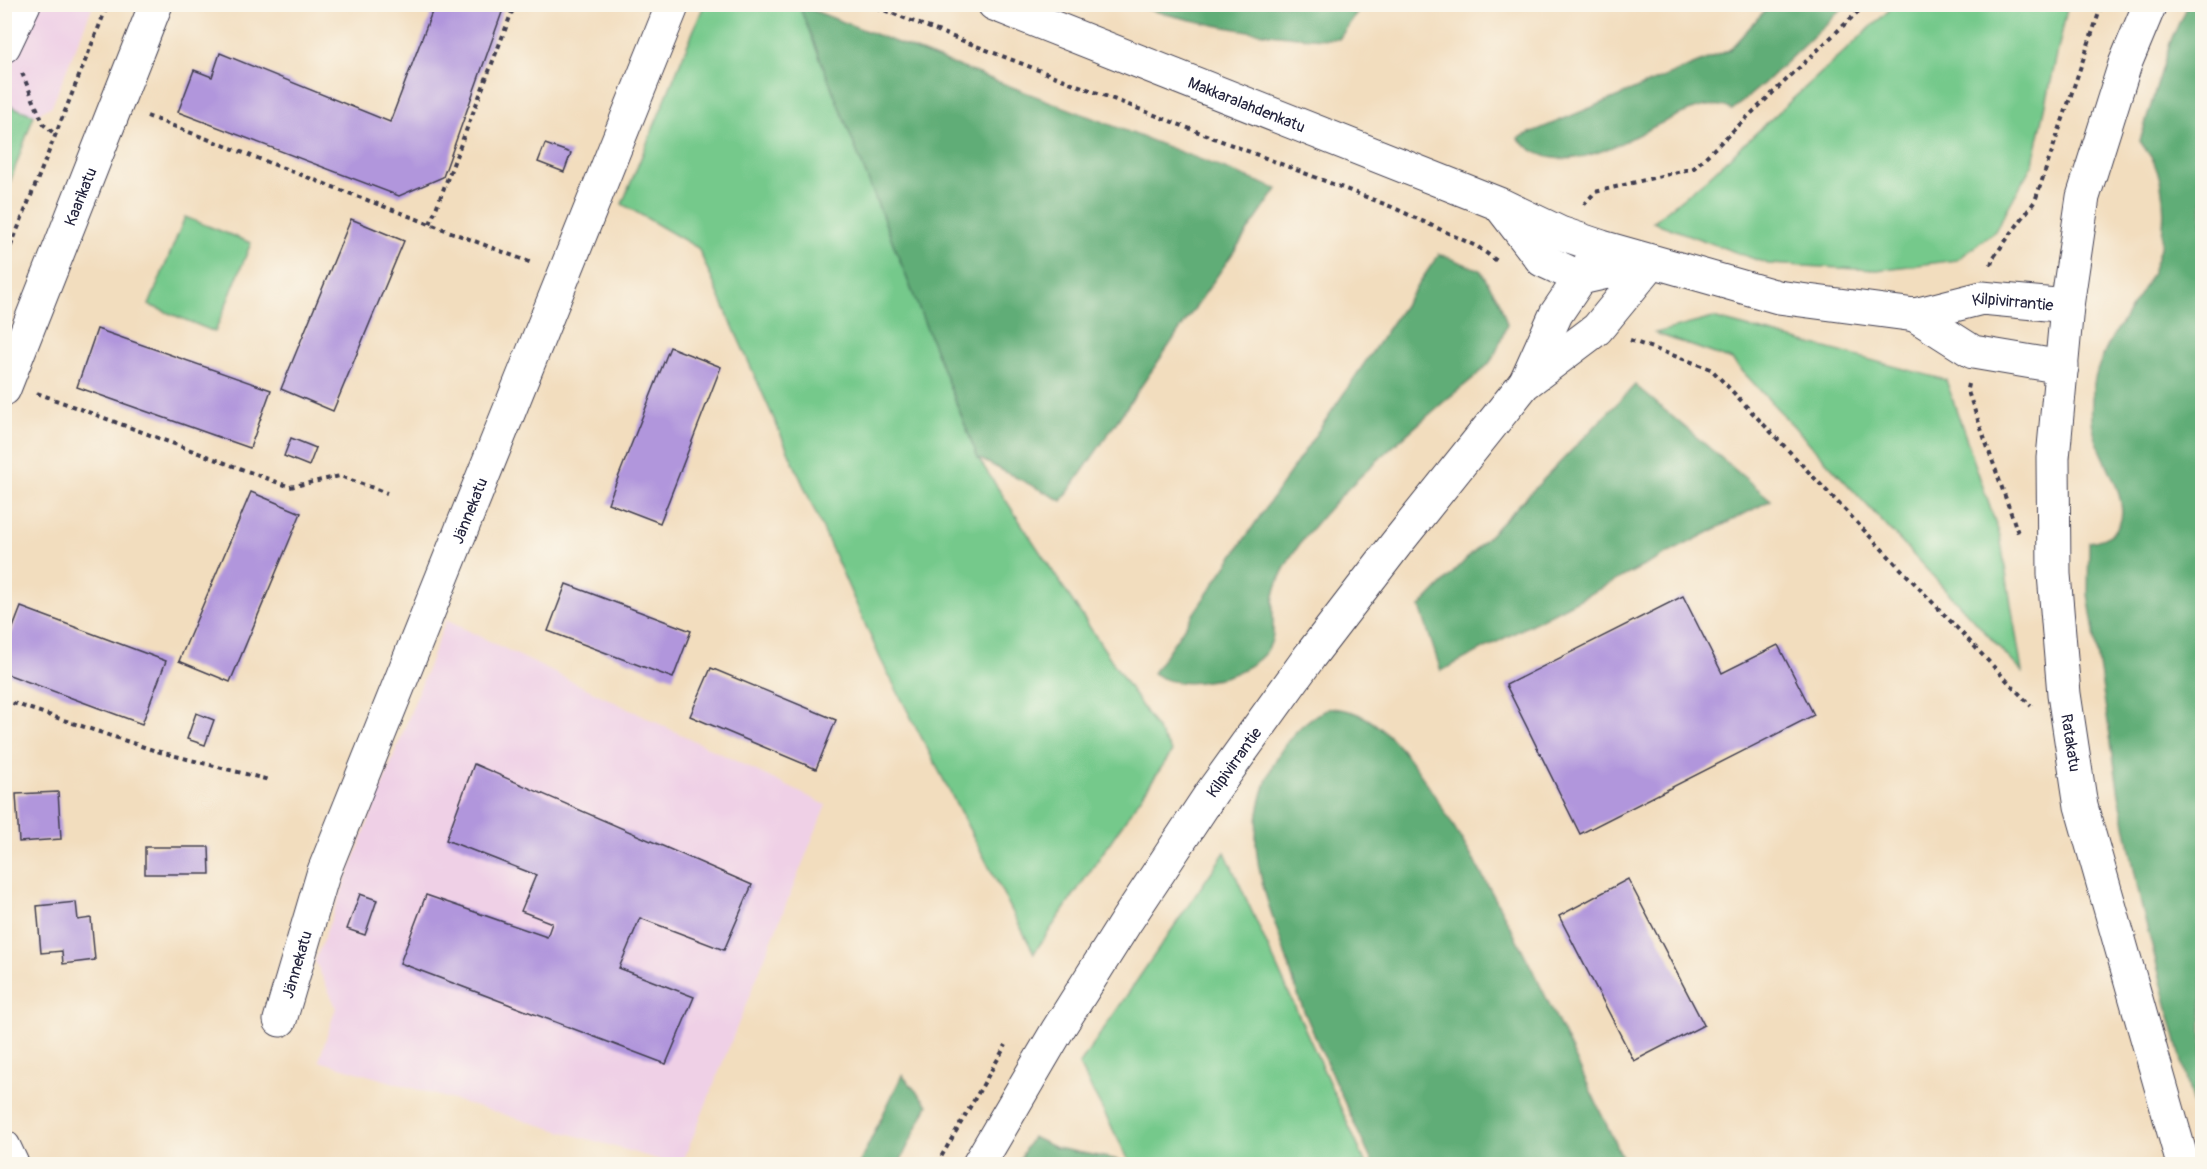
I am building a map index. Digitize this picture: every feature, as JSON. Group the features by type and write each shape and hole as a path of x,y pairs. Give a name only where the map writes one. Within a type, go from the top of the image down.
{"street":[{"path":"5,47 24,4"},
{"name":"Kaarikatu","path":"6,386 156,4"},
{"name":"Jännekatu","path":"280,1020 324,871 673,4"},
{"name":"Makkaralahdenkatu","path":"994,4 1499,204 1560,233 1602,248"},
{"name":"Kilpivirrantie","path":"979,1164 1057,1031 1212,792 1317,646 1524,384 1556,314 1602,248 1778,297 1915,315 1982,298 2067,306 2083,197 2125,64 2150,4"},
{"path":"1499,204 1542,260 1581,278 1652,262"},
{"name":"Kilpivirrantie","path":"1524,384 1597,329 1652,262"},
{"name":"Ratakatu","path":"2067,306 2053,458 2054,574 2064,694 2081,806 2183,1164"},
{"path":"1915,315 1973,352 2062,367"},
{"path":"4,1147 12,1164"}],"path":[{"path":"4,264 108,4"},
{"path":"430,224 515,4"},
{"path":"868,4 1392,207 1478,248 1498,261"},
{"path":"1560,233 1595,192 1694,168 1866,4"},
{"path":"5,47 25,76 45,125 56,135"},
{"path":"116,106 564,274"},
{"path":"1597,329 1711,369 2037,712"},
{"path":"6,386 290,487 340,476 387,493"},
{"path":"4,700 156,752 269,780"}],"shaded area":[{"path":"4,5 93,5 52,106 34,115 5,104"},
{"path":"446,620 826,805 682,1164 674,1164 319,1061 336,1007 315,961"}],"green space":[{"path":"1362,4 1339,39 1287,36 1234,29 1132,5"},
{"path":"1896,4 2070,5 2067,9 2033,163 1995,231 1957,260 1877,270 1768,264 1653,222 1706,179"},
{"path":"704,5 799,5 978,458 1172,752 1034,953 881,660 698,248 622,204"},
{"path":"799,5 1277,189 1062,501 978,458"},
{"path":"1770,5 1846,5 1762,85 1732,110 1712,105 1687,111 1600,152 1571,159 1543,155 1518,138 1729,50"},
{"path":"2187,5 2202,5 2202,1139 2141,904 2119,794 2088,594 2089,542 2108,536 2118,527 2122,514 2115,483 2094,433 2093,389 2107,347 2146,284 2158,255 2163,223 2162,190 2153,160 2140,141 2170,43"},
{"path":"5,104 34,115 5,196"},
{"path":"185,217 251,243 215,332 149,305"},
{"path":"1439,254 1480,270 1499,300 1507,324 1493,358 1485,368 1358,479 1302,541 1290,558 1276,586 1273,605 1273,637 1266,652 1259,659 1236,673 1207,681 1177,682 1153,673"},
{"path":"1713,318 1946,380 2000,536 2022,672 1732,360 1655,333"},
{"path":"1635,385 1771,500 1441,671 1420,607"},
{"path":"1331,708 1357,714 1379,727 1402,750 1432,792 1474,861 1520,946 1625,1164 1373,1164 1299,998 1265,893 1256,844 1259,806 1266,781 1277,758 1287,742 1304,724"},
{"path":"1225,852 1366,1164 1131,1164 1079,1065"},
{"path":"902,1075 928,1105 899,1164 859,1164"},
{"path":"1032,1137 1056,1148 1129,1164 1017,1164"}],"building":[{"path":"435,4 505,4 443,177 399,196 178,112 194,70 212,77 220,53 390,122"},
{"path":"545,144 571,153 564,172 538,162"},
{"path":"351,219 404,241 333,411 281,389"},
{"path":"97,329 271,390 250,448 77,387"},
{"path":"670,347 721,367 660,523 608,503"},
{"path":"291,438 316,448 309,466 284,456"},
{"path":"251,492 301,513 230,682 179,661"},
{"path":"566,584 691,631 673,678 548,631"},
{"path":"1683,596 1722,673 1778,645 1814,715 1580,834 1506,685"},
{"path":"21,607 166,661 142,724 4,673 4,651"},
{"path":"711,668 836,720 816,769 690,716"},
{"path":"196,713 214,720 205,745 187,739"},
{"path":"474,764 752,885 724,950 640,918 619,968 694,997 666,1064 400,963 426,895 547,937 552,923 521,911 536,875 446,840"},
{"path":"58,792 61,839 19,842 16,794"},
{"path":"145,847 209,847 210,874 145,874"},
{"path":"1628,879 1704,1025 1634,1061 1559,916"},
{"path":"360,894 377,900 365,935 347,929"},
{"path":"76,902 78,920 91,918 95,960 63,964 62,951 41,953 37,906"}]}
